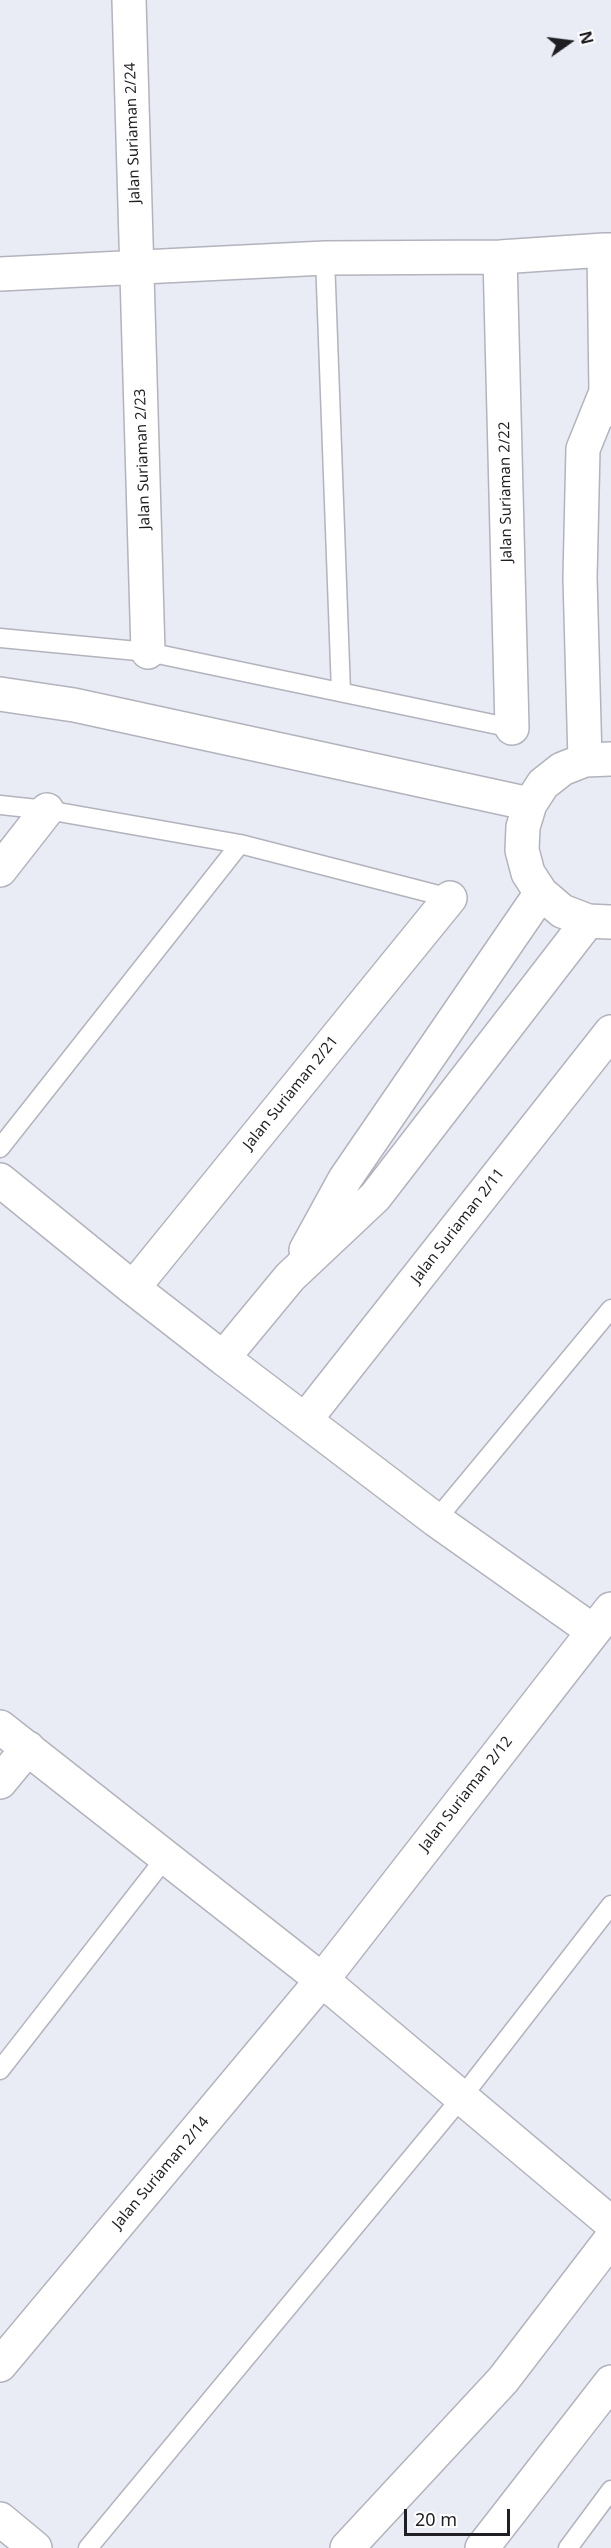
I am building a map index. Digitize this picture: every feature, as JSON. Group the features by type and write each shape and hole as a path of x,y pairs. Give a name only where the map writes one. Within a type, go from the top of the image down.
{"street":[{"name":"Jalan Suriaman 2/24","path":"129,0 137,266"},
{"path":"0,274 325,258 500,257 607,250 609,401 583,449 580,578 598,760 555,774 543,784 530,804 522,827 522,850 528,873 541,892 562,910 599,921 375,1197 290,1277 224,1358"},
{"name":"Jalan Suriaman 2/22","path":"500,257 512,728"},
{"name":"Jalan Suriaman 2/23","path":"137,266 148,652"},
{"path":"0,694 74,705 530,804"},
{"path":"0,870 47,810"},
{"path":"290,1277 345,1179 541,892"},
{"name":"Jalan Suriaman 2/21","path":"133,1288 450,898"},
{"name":"Jalan Suriaman 2/11","path":"305,1420 611,1032"},
{"path":"0,1180 133,1288 436,1520 605,1626"},
{"name":"Jalan Suriaman 2/12","path":"322,1980 605,1626"},
{"path":"0,1727 322,1980 611,2223"},
{"path":"0,1782 28,1748"},
{"name":"Jalan Suriaman 2/14","path":"0,2366 322,1980"},
{"path":"347,2548 503,2380 611,2239"},
{"path":"482,2548 611,2382"},
{"path":"0,2519 35,2548"}],"lane":[{"path":"325,258 341,692"},
{"path":"0,638 148,652 512,728"},
{"path":"0,805 47,810 240,844 450,898"},
{"path":"0,1148 240,844"},
{"path":"436,1520 611,1309"},
{"path":"0,2070 166,1857"},
{"path":"88,2548 462,2097 611,1905"},
{"path":"568,2548 611,2490"}]}
